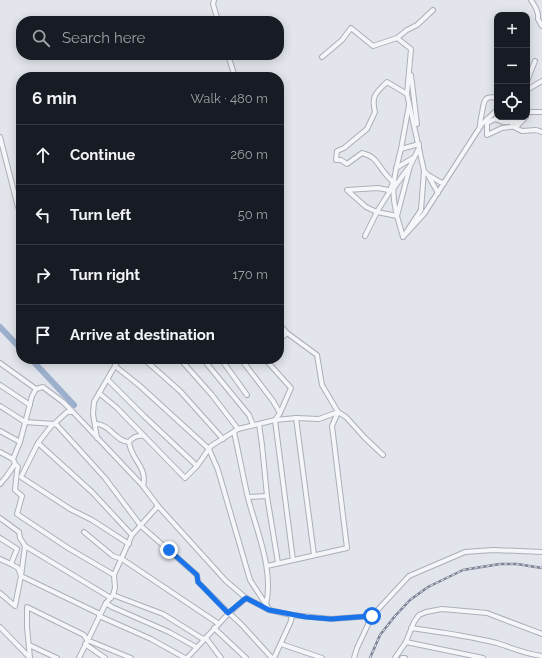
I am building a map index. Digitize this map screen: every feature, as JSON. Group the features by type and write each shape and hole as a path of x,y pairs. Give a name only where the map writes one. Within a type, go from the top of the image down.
{"street":[{"path":"530,0 539,15 538,19 542,26"},
{"path":"213,1 217,16"},
{"path":"322,57 342,40 351,28 373,46 397,38 416,25 433,10"},
{"path":"397,38 411,50 407,94 407,117"},
{"path":"230,60 233,72"},
{"path":"530,74 535,61"},
{"path":"397,216 410,166 419,148 410,66"},
{"path":"530,88 542,81"},
{"path":"393,182 376,160 370,155 362,153 347,164 341,160 336,160 337,151 344,148 367,129 375,112 373,103 374,94 387,82 407,94 425,172 421,210 403,237"},
{"path":"480,127 483,103 491,96 494,97"},
{"path":"365,236 390,191 393,182 401,149 409,103"},
{"path":"530,112 542,112"},
{"path":"403,237 424,214 480,127 494,113"},
{"path":"495,119 503,122 520,122 517,126 502,128 487,135 488,123 495,119"},
{"path":"512,126 522,131 536,130 542,132"},
{"path":"0,137 16,199"},
{"path":"401,149 419,143"},
{"path":"396,168 414,158"},
{"path":"390,190 410,166"},
{"path":"425,172 435,180 444,183"},
{"path":"425,172 438,193"},
{"path":"393,182 390,190 403,237"},
{"path":"390,190 378,188 347,190 366,207 377,212 397,216"},
{"path":"284,330 317,355 322,385 338,412 346,417 383,455"},
{"path":"0,363 36,389"},
{"path":"150,364 180,391 223,439"},
{"path":"184,364 212,395 236,430 248,496 266,566 269,594 268,608"},
{"path":"207,364 249,415 252,425"},
{"path":"225,364 247,395"},
{"path":"245,364 280,413"},
{"path":"269,364 291,388 280,413 275,420 293,560"},
{"path":"97,438 93,414 94,402 115,366 140,386 209,449 218,470 250,580 268,608"},
{"path":"108,380 197,466"},
{"path":"0,385 30,405"},
{"path":"13,459 20,442 36,389 43,386 63,402 143,486 158,506 226,581 246,598 268,608 292,615 331,619 372,616"},
{"path":"99,393 117,408 185,478 197,466 209,449 236,430 275,420 296,418 319,419 338,412"},
{"path":"0,406 25,422 56,424 105,478 141,526 197,575 198,582 273,658 292,621 292,615"},
{"path":"72,412 67,412 54,424 38,443 21,477 70,509 92,520 129,544"},
{"path":"266,566 347,548 332,426 338,412"},
{"path":"296,418 314,555"},
{"path":"95,424 101,424 125,442 129,442"},
{"path":"259,424 267,496 278,564"},
{"path":"0,431 20,442"},
{"path":"129,442 132,438 144,436"},
{"path":"129,442 131,450 143,471 143,486"},
{"path":"38,443 92,492 132,535"},
{"path":"0,452 13,459 18,467 15,490 22,496 17,514 68,548 114,575"},
{"path":"0,484 2,477 6,477 15,464"},
{"path":"248,496 267,496"},
{"path":"80,658 99,615 112,596 114,588 114,575 132,535 158,506"},
{"path":"0,518 19,532 20,538 25,546 112,596 163,614 204,639 206,638 221,658"},
{"path":"84,532 113,556 122,559 219,624"},
{"path":"0,538 17,549 11,564"},
{"path":"0,593 16,606 22,576 25,546"},
{"path":"354,658 372,616 409,576 465,552 493,550 542,552"},
{"path":"0,559 18,568 22,576 99,615 151,639 186,658 228,613 246,598"},
{"path":"106,603 169,632 196,647"},
{"path":"30,658 27,607 84,635 86,642 105,658"},
{"path":"396,658 406,642 411,628 419,615 442,609 487,613 542,634"},
{"path":"0,627 30,658"},
{"path":"214,628 246,658"},
{"path":"411,628 462,635 542,657"},
{"path":"86,642 131,658"},
{"path":"406,642 483,658"},
{"path":"281,644 322,658"},
{"path":"30,645 57,658"}],"waterway":[{"path":"0,327 16,344"},
{"path":"36,364 74,405"}],"railway":[{"path":"370,658 380,635 395,616 410,600 428,587 463,570 500,564 517,564 542,568"}],"route":[{"path":"169,550 197,575 198,582 228,613 246,598 269,610 306,617 331,619 372,616"}]}
